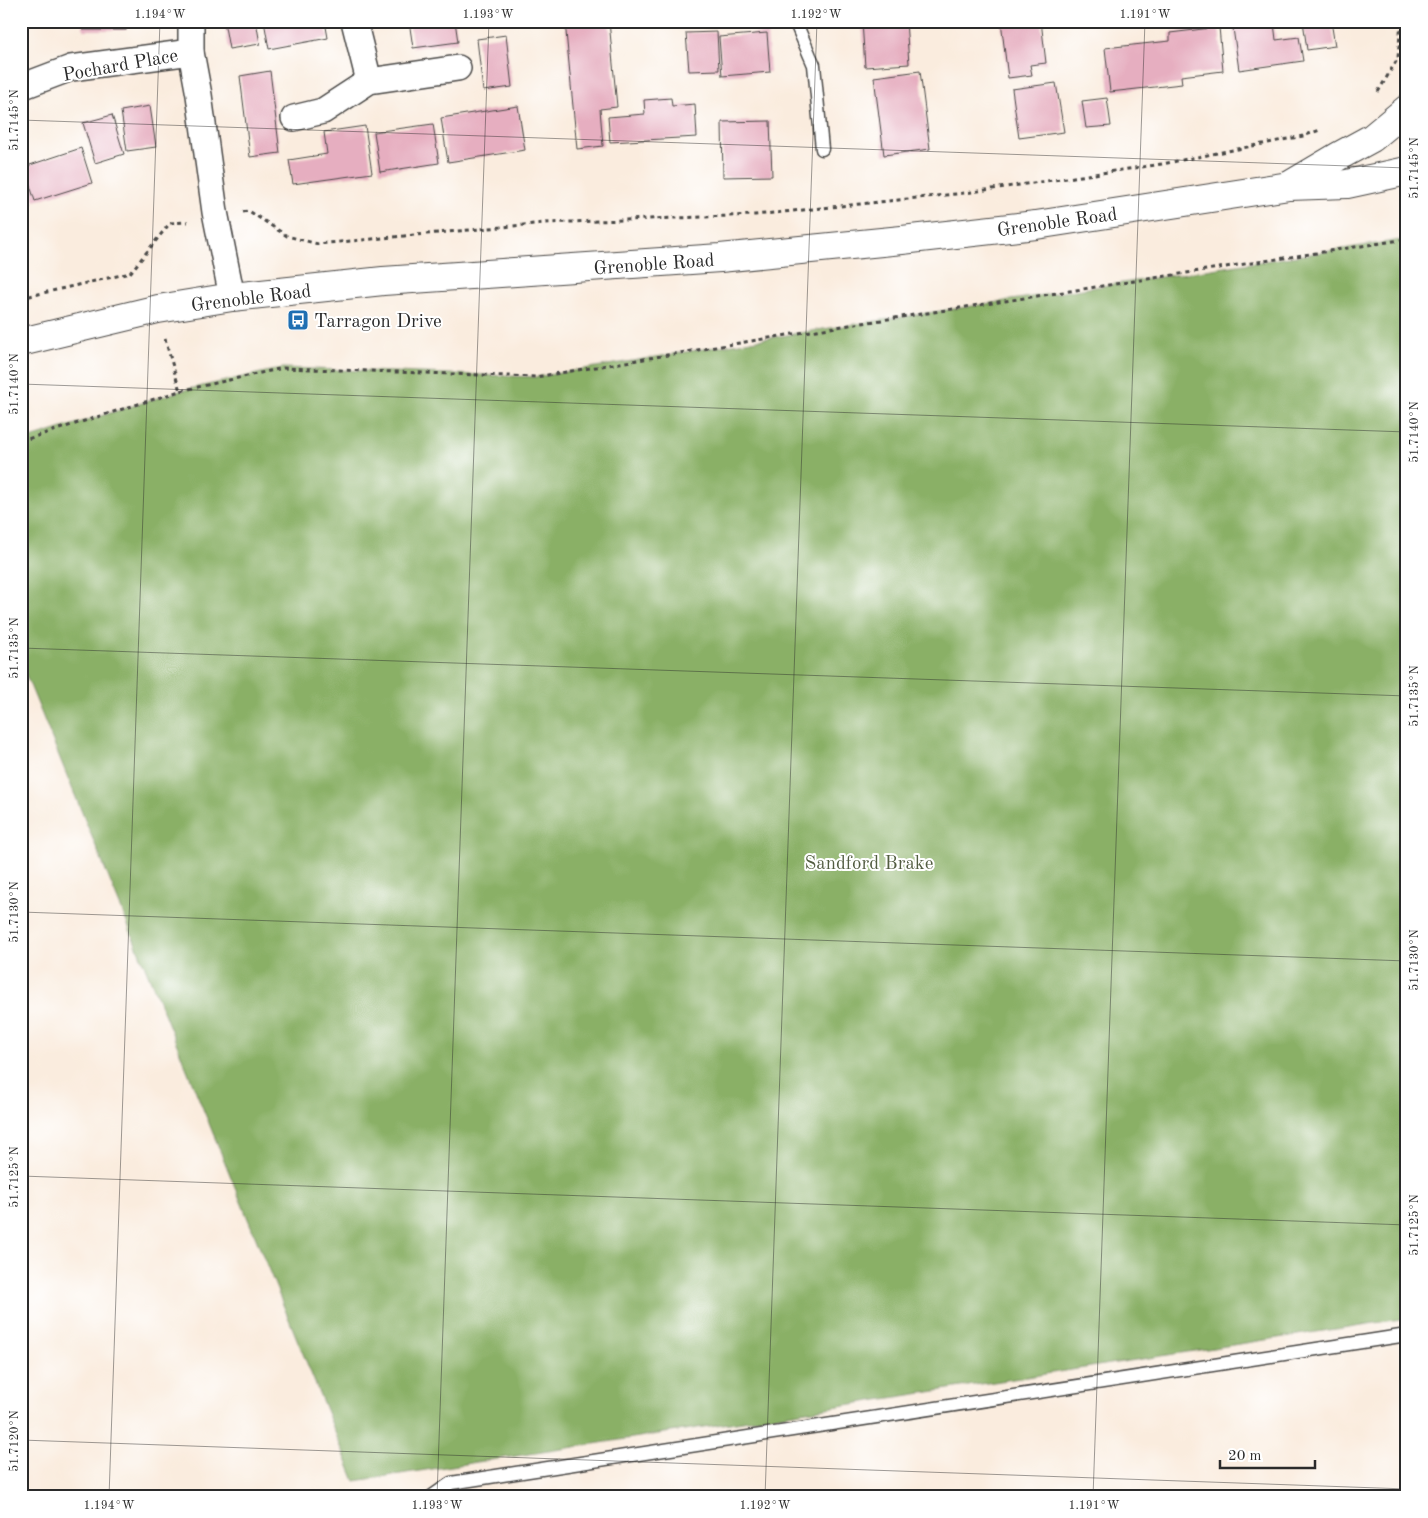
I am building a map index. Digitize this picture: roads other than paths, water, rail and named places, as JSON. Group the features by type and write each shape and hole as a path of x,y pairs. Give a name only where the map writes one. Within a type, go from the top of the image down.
{"street":[{"path":"191,21 191,52 200,95 217,220 232,297"},
{"path":"354,21 369,81"},
{"name":"Pochard Place","path":"21,87 71,68 191,52"},
{"path":"294,118 323,111 369,81 458,68"},
{"name":"Grenoble Road","path":"1289,186 1372,138 1407,109"},
{"name":"Grenoble Road","path":"21,342 158,310 232,297 383,281 720,258 902,240 1036,225 1289,186 1347,184 1407,171"}],"lane":[{"path":"795,21 814,65 822,149"},
{"path":"431,1497 451,1483 1407,1335"}],"place":[{"name":"Tarragon Drive","path":"298,320"}],"park label":[{"name":"Sandford Brake","path":"869,862"}]}
